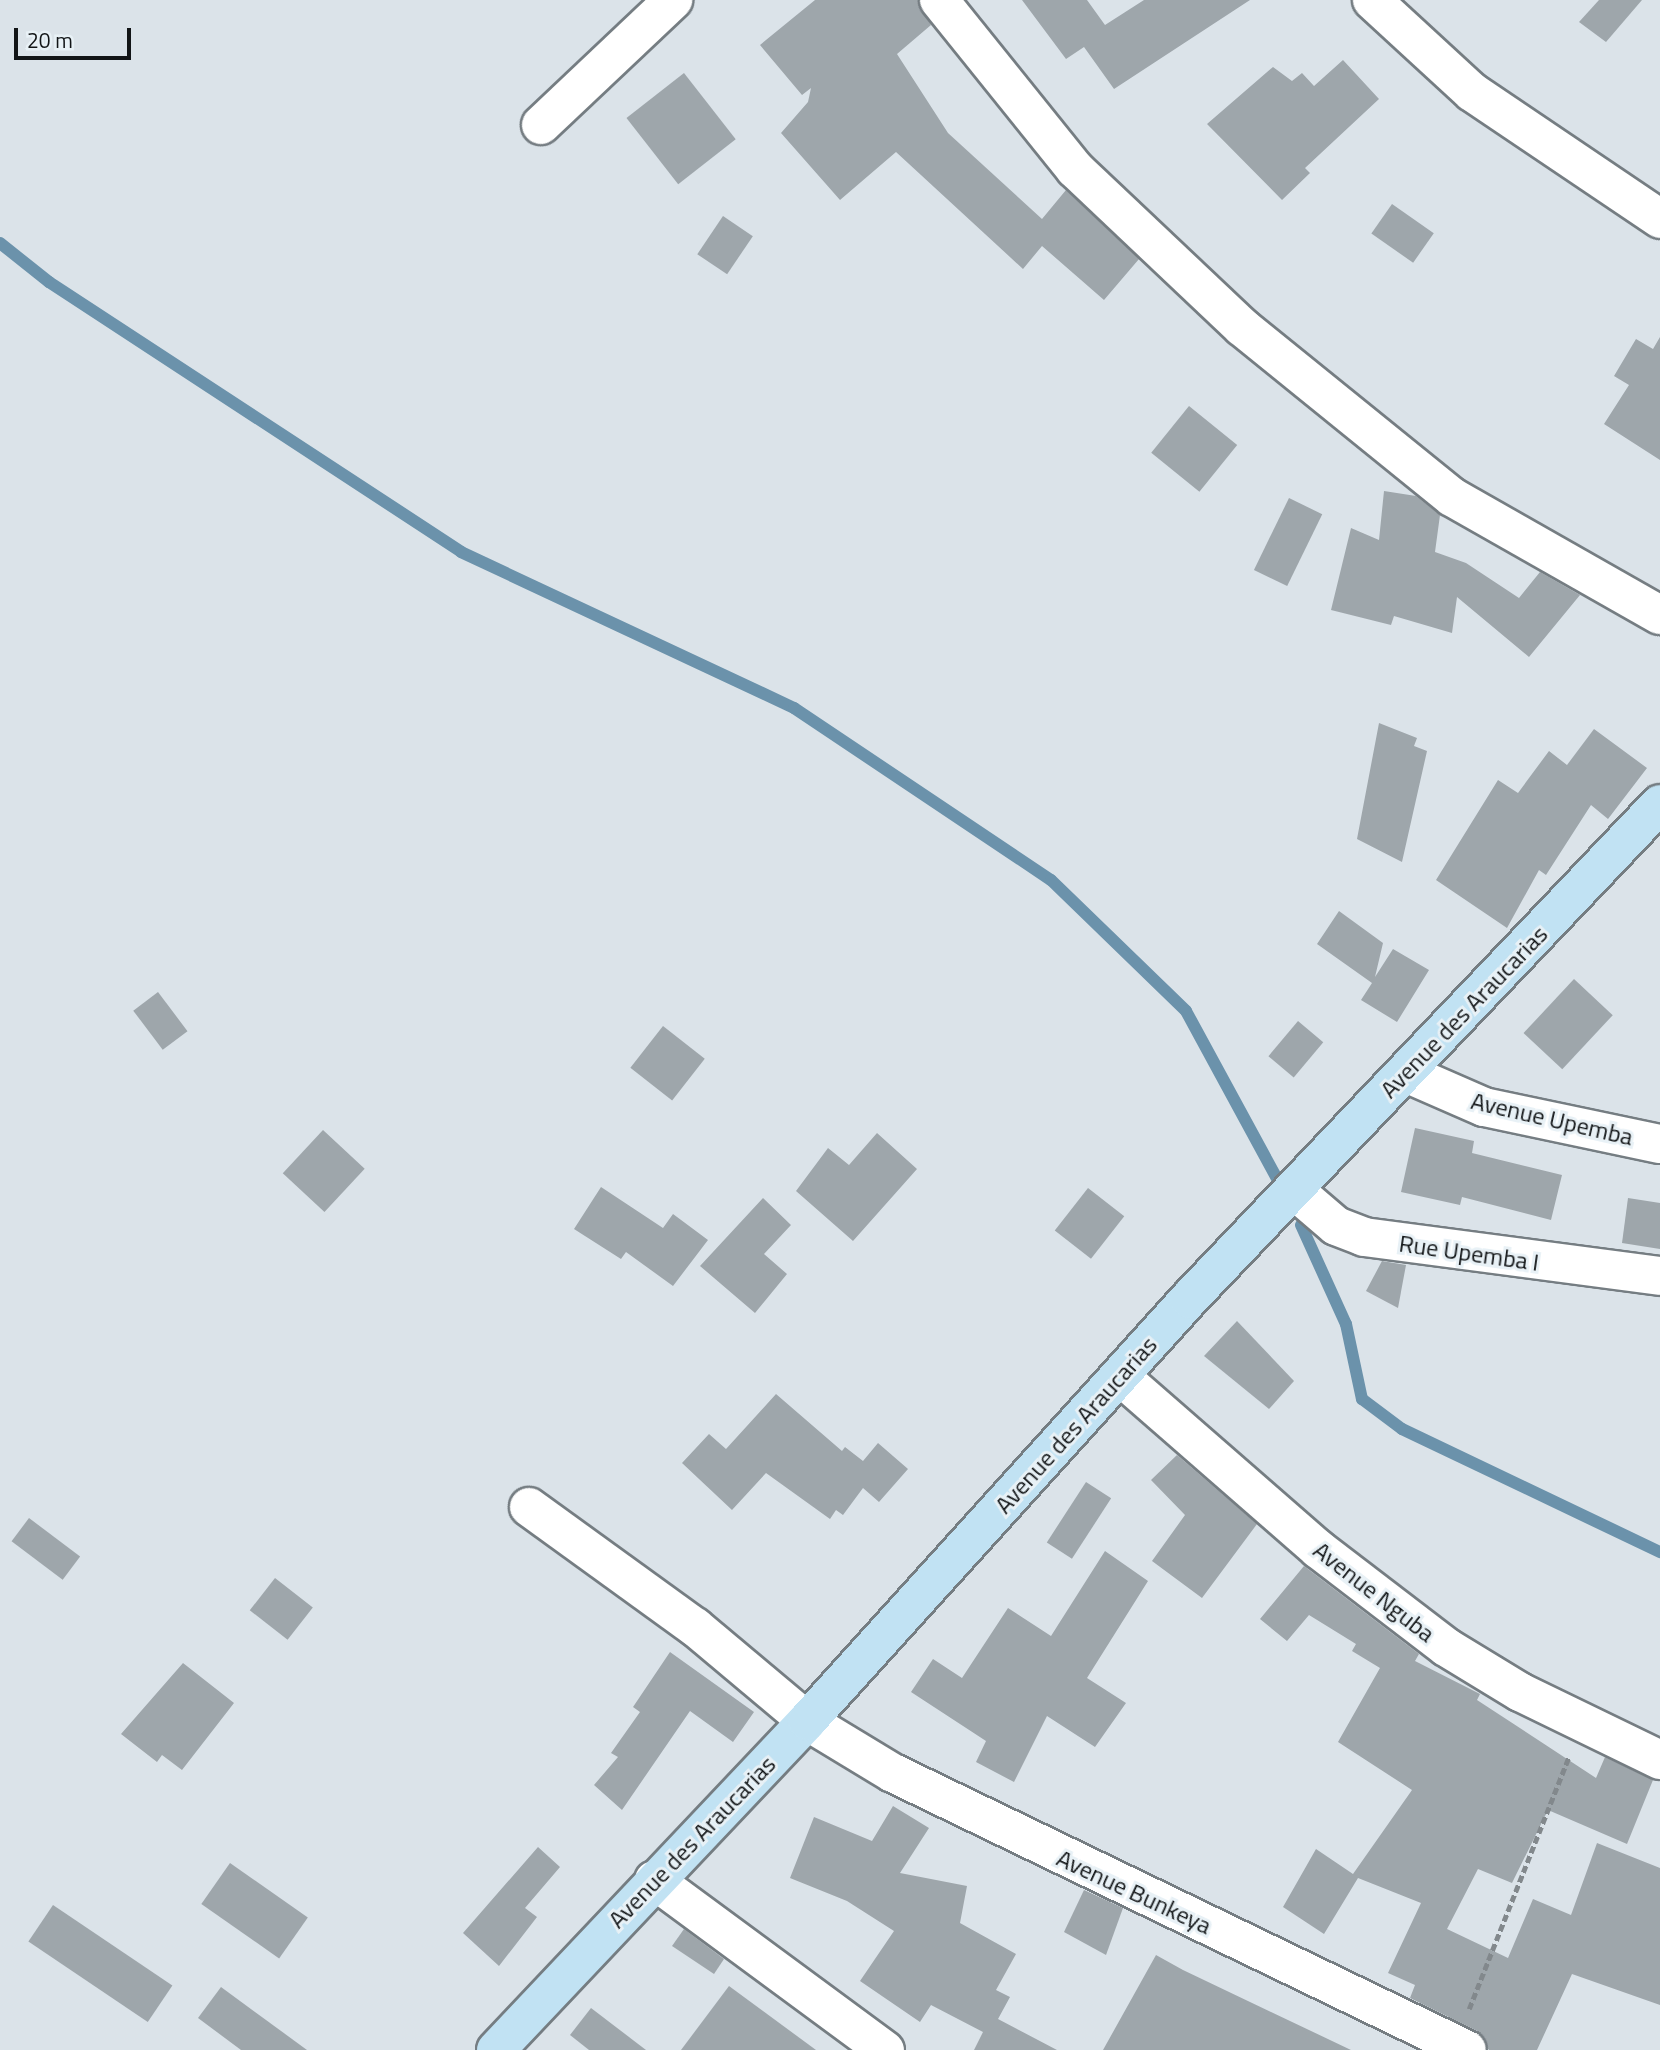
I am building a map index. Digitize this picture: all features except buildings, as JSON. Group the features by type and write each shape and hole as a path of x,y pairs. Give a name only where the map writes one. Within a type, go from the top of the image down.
{"street":[{"path":"541,125 673,0"},
{"path":"939,0 1075,169 1242,327 1452,497 1660,615"},
{"path":"1378,3 1472,92 1660,219"},
{"name":"Avenue des Araucarias","path":"496,2050 807,1721 1294,1190 1660,804"},
{"name":"Avenue Upemba","path":"1406,1073 1484,1107 1660,1144"},
{"name":"Rue Upemba I","path":"1294,1190 1336,1226 1364,1237 1660,1276"},
{"name":"Avenue Nguba","path":"1121,1377 1386,1604 1446,1647 1582,1723 1660,1760"},
{"name":"Avenue Bunkeya","path":"529,1507 695,1627 807,1721 972,1815 1461,2047"},
{"path":"654,1880 885,2050"}],"path":[{"path":"1461,2047 1582,1723"}],"waterway":[{"path":"0,243 49,282 461,552 794,708 1051,880 1186,1011 1279,1182"},
{"path":"1301,1225 1346,1324 1362,1399 1402,1429 1660,1552"}]}
